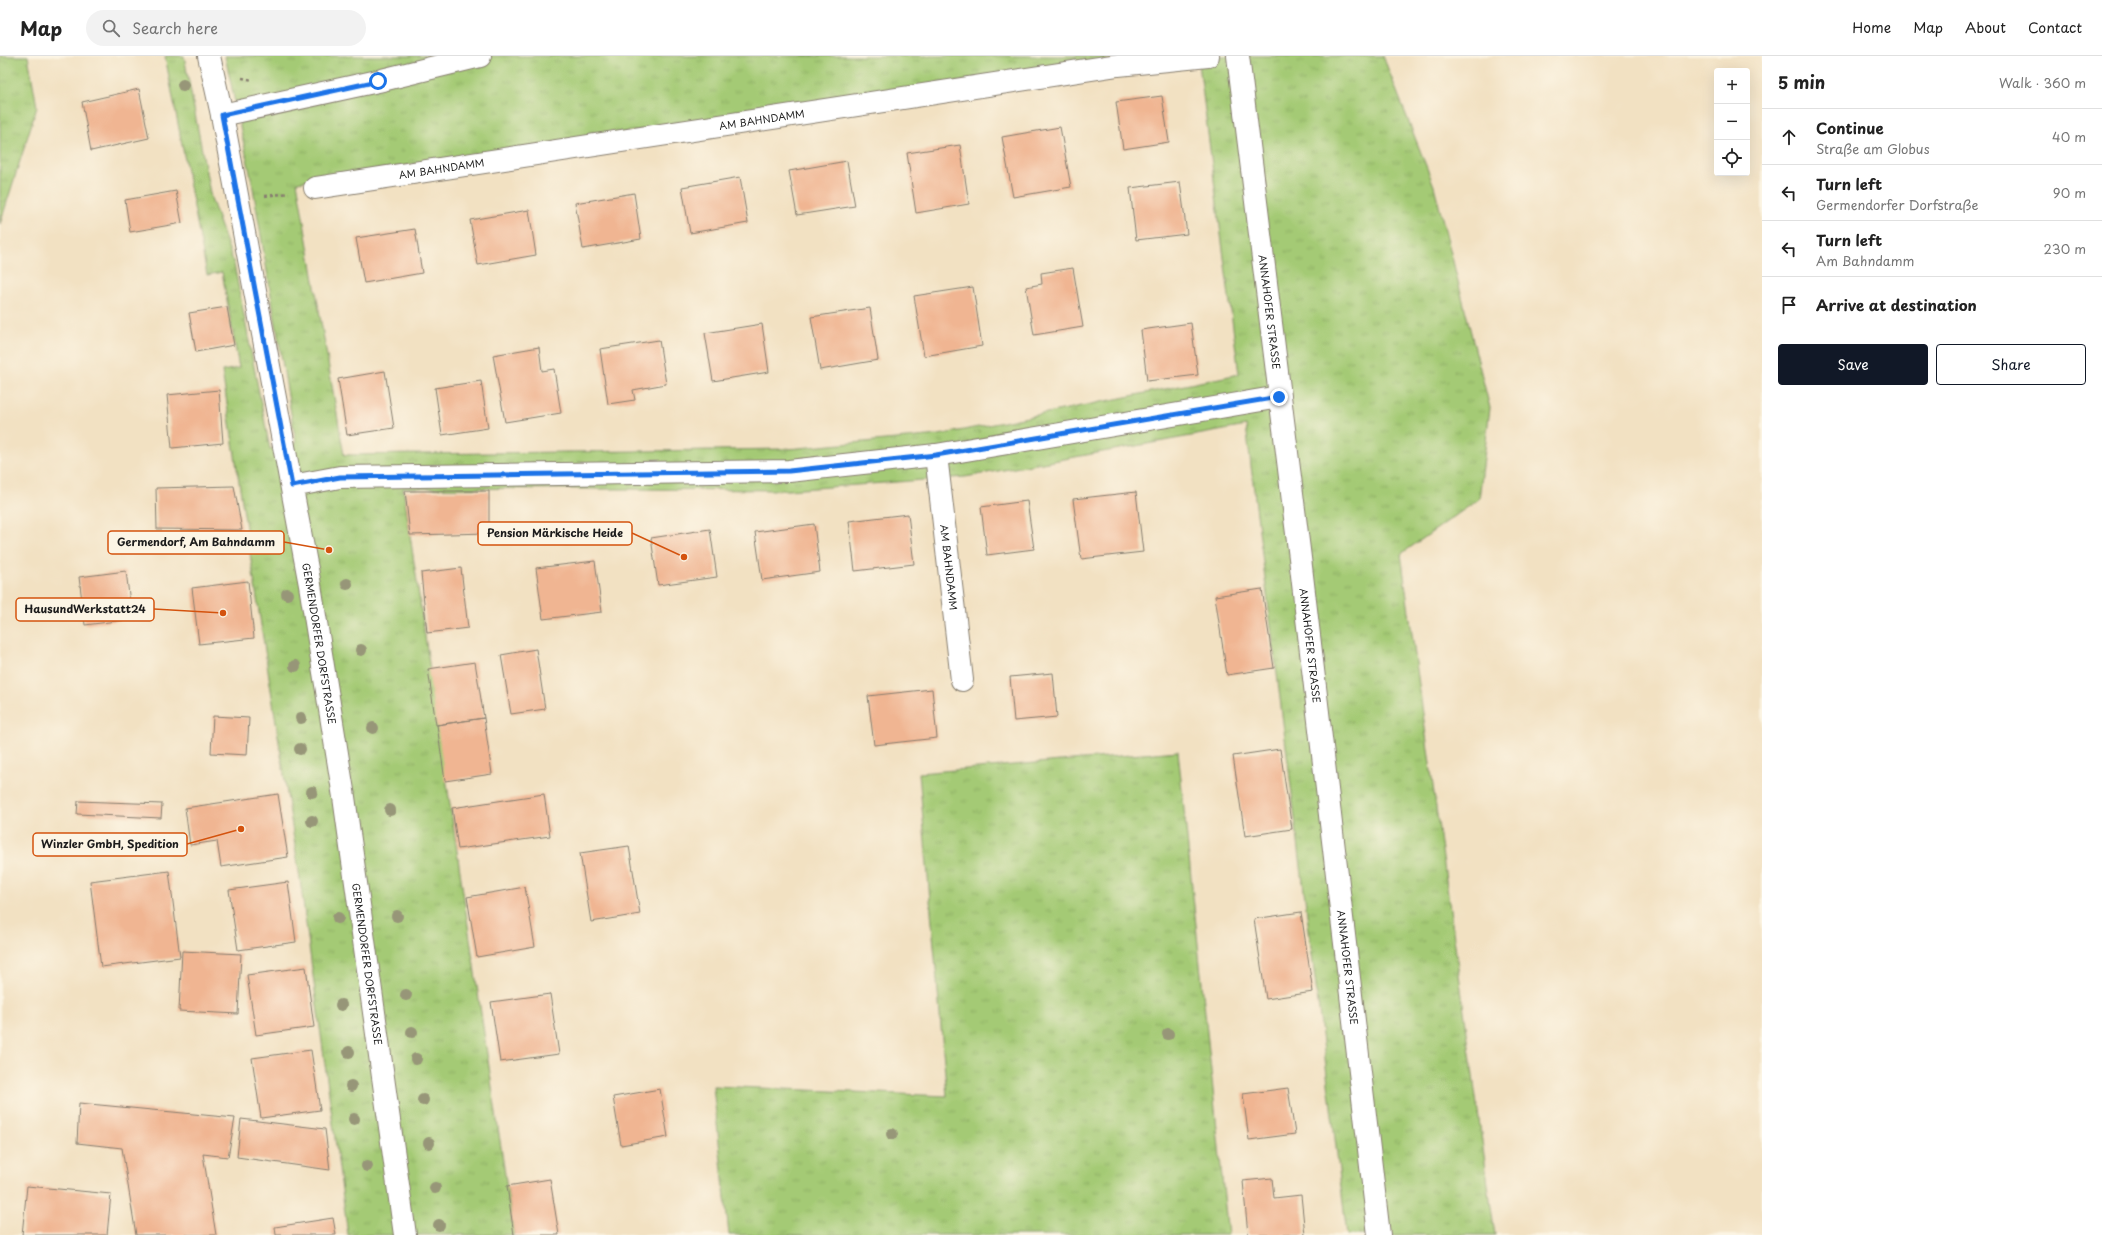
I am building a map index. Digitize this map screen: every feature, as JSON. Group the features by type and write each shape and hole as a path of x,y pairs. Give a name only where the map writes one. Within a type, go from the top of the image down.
{"street":[{"name":"GERMENDORFER DORFSTRASSE","path":"209,56 222,115 292,486 344,797 405,1235"},
{"path":"222,115 378,81 480,56"},
{"name":"AM BAHNDAMM","path":"316,188 1118,65 1208,56"},
{"name":"ANNAHOFER STRASSE","path":"1238,56 1379,1235"},
{"path":"292,486 340,477 789,471 936,455 1279,397"},
{"name":"AM BAHNDAMM","path":"936,455 962,680"}],"green space":[{"path":"0,56 28,56 37,107 0,224"},
{"path":"165,56 184,56 211,198 234,264 270,449 296,443 252,182 225,56 1129,56 297,182 344,455 788,449 939,435 1239,374 1198,56 1383,56 1434,186 1490,408 1479,499 1401,554 1495,1235 1347,1235 1246,426 965,477 788,490 403,488 514,1235 348,1235 299,872 222,371 239,368 222,272 207,275"},
{"path":"1178,751 1228,1235 729,1235 713,1086 947,1096 919,773"}],"building":[{"path":"139,89 149,138 91,151 82,102"},
{"path":"1162,96 1169,142 1123,149 1116,102"},
{"path":"1060,127 1071,187 1013,197 1002,137"},
{"path":"960,145 969,204 916,213 907,153"},
{"path":"847,161 855,206 797,215 789,171"},
{"path":"740,177 748,223 690,233 682,187"},
{"path":"1180,182 1187,234 1136,240 1130,188"},
{"path":"176,191 182,223 130,232 125,200"},
{"path":"634,193 641,239 583,249 575,203"},
{"path":"529,210 536,255 478,265 470,220"},
{"path":"415,229 422,273 364,283 356,238"},
{"path":"1073,268 1083,327 1034,335 1026,287 1042,284 1041,273"},
{"path":"973,287 982,346 924,356 914,296"},
{"path":"227,307 234,345 196,352 189,313"},
{"path":"870,308 878,360 820,370 811,317"},
{"path":"1191,323 1198,375 1147,381 1141,330"},
{"path":"762,324 769,372 713,381 705,333"},
{"path":"659,340 666,384 633,390 635,400 608,404 600,349"},
{"path":"539,347 542,371 554,369 561,413 505,422 493,355"},
{"path":"385,371 394,428 347,435 338,379"},
{"path":"481,381 488,428 442,435 435,388"},
{"path":"219,390 223,443 172,448 167,395"},
{"path":"234,486 242,530 157,529 156,488"},
{"path":"405,491 489,491 489,533 410,535"},
{"path":"1136,492 1143,552 1081,559 1073,499"},
{"path":"1027,501 1034,549 987,555 981,507"},
{"path":"908,514 914,564 855,571 849,521"},
{"path":"814,524 820,572 762,580 755,532"},
{"path":"710,529 717,577 658,585 651,538"},
{"path":"595,561 602,612 543,619 536,568"},
{"path":"461,568 468,628 427,633 421,573"},
{"path":"126,571 132,619 85,625 79,577"},
{"path":"248,581 254,638 199,644 192,588"},
{"path":"1262,589 1274,668 1227,675 1215,596"},
{"path":"536,649 545,709 511,714 501,655"},
{"path":"475,662 484,718 436,725 428,669"},
{"path":"1053,673 1057,717 1014,721 1010,677"},
{"path":"932,689 937,738 874,745 868,696"},
{"path":"213,716 249,718 247,755 211,753"},
{"path":"484,718 492,774 445,781 437,725"},
{"path":"1280,749 1292,829 1245,836 1233,756"},
{"path":"278,794 288,857 221,867 217,841 190,845 185,808"},
{"path":"544,794 550,836 458,849 452,808"},
{"path":"78,801 162,804 161,818 77,814"},
{"path":"629,846 640,914 591,922 580,853"},
{"path":"169,871 180,957 101,967 90,881"},
{"path":"288,882 296,942 238,950 229,890"},
{"path":"525,887 535,947 477,957 467,897"},
{"path":"1301,912 1313,992 1266,999 1254,919"},
{"path":"182,951 241,954 238,1014 179,1011"},
{"path":"306,967 314,1027 256,1035 247,975"},
{"path":"550,994 559,1054 500,1062 491,1002"},
{"path":"311,1050 320,1110 261,1118 252,1058"},
{"path":"1288,1088 1295,1134 1249,1140 1243,1094"},
{"path":"660,1089 668,1137 621,1145 613,1097"},
{"path":"79,1103 235,1118 228,1157 203,1154 216,1235 136,1235 122,1148 77,1143"},
{"path":"241,1119 325,1129 330,1170 237,1157"},
{"path":"1272,1178 1274,1198 1301,1195 1305,1235 1248,1235 1243,1181"},
{"path":"550,1179 559,1235 514,1235 507,1186"},
{"path":"27,1186 111,1194 107,1235 22,1235"},
{"path":"333,1218 336,1235 276,1235 275,1227"}],"place":[{"name":"Germendorf, Am Bahndamm","path":"329,550"},
{"name":"Pension Märkische Heide","path":"684,557"},
{"name":"HausundWerkstatt24","path":"223,613"},
{"name":"Winzler GmbH, Spedition","path":"241,829"}],"route":[{"path":"378,81 222,115 292,486 340,477 789,471 936,455 1279,397"}]}
